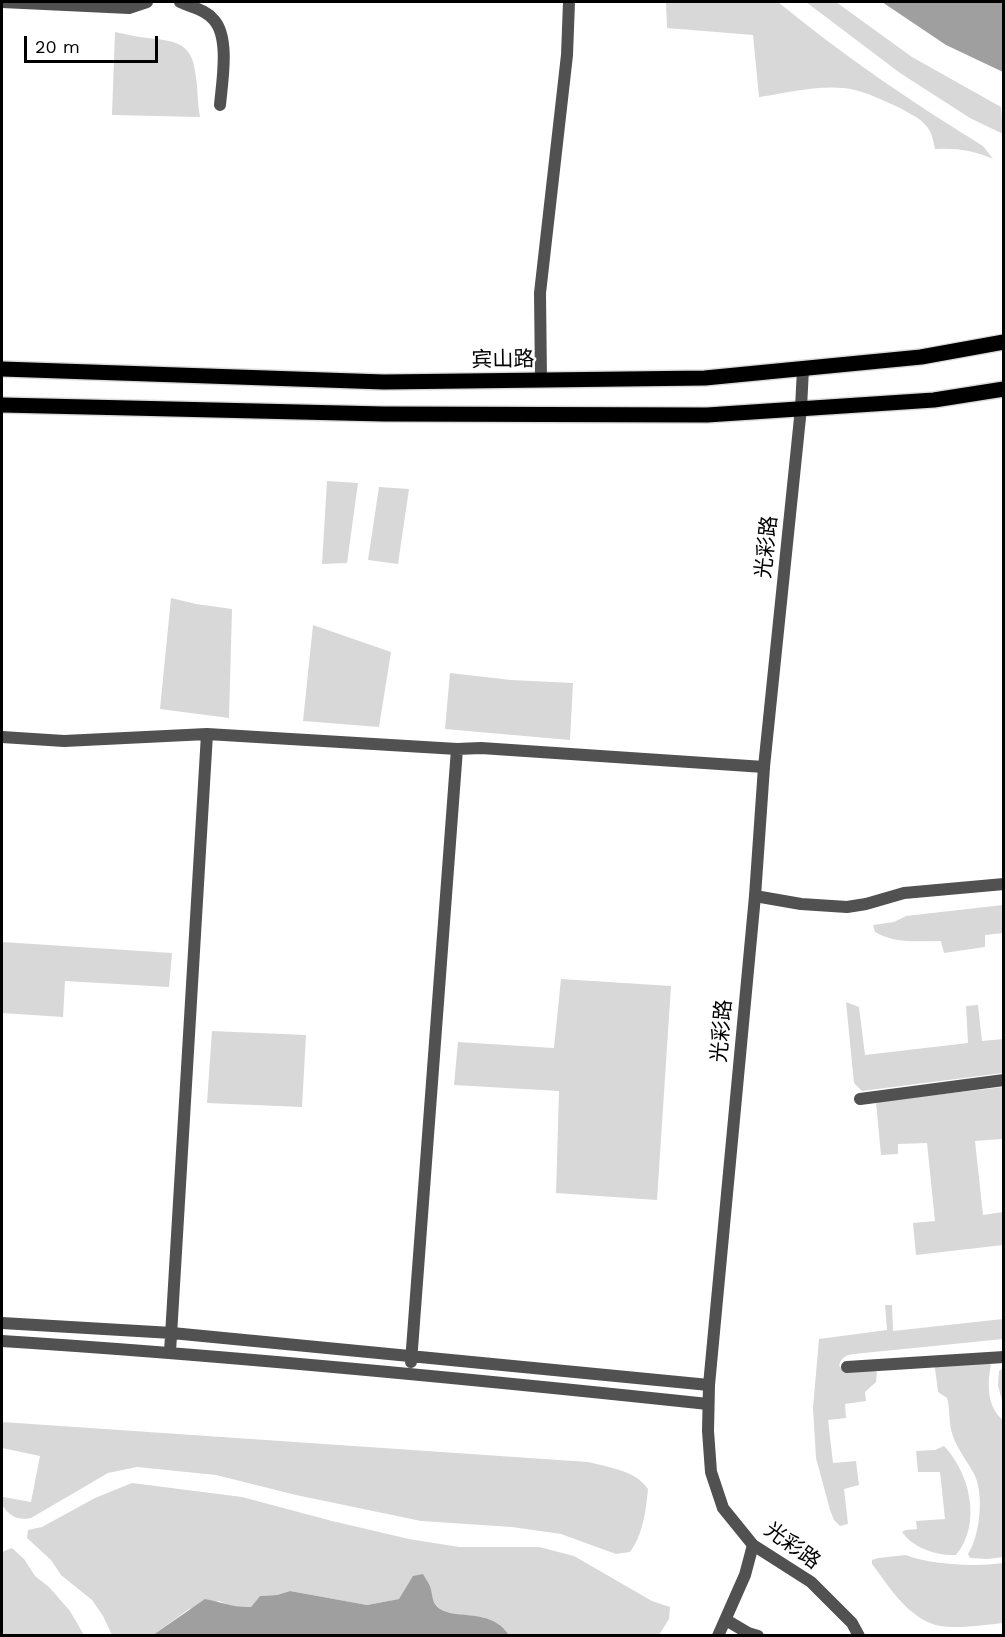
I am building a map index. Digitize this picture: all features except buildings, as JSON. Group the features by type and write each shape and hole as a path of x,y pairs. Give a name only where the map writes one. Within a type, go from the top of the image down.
{"main road":[{"name":"宾山路","path":"2,369 384,382 705,378 921,357 1004,342"},
{"path":"2,405 396,414 707,415 934,400 1004,389"}],"street":[{"path":"2,2 129,8 147,2"},
{"path":"180,2 200,9 215,20 222,39 223,67 220,105"},
{"path":"541,380 540,293 567,55 569,2"},
{"name":"光彩路","path":"803,369 801,408 764,767 709,1385 711,1472 723,1508 753,1545 810,1582 852,1623 859,1635"},
{"path":"2,737 64,741 207,734 457,749 481,748 764,767"},
{"path":"170,1352 207,734"},
{"path":"409,1372 457,749"},
{"path":"754,896 801,904 847,907 904,893 1004,884"},
{"path":"860,1099 1004,1080"},
{"path":"2,1323 171,1333 709,1385"},
{"path":"2,1341 409,1372 708,1404"},
{"path":"847,1367 1004,1358"},
{"path":"718,1635 745,1575 753,1545"},
{"path":"726,1620 758,1635"}],"shaded area":[{"path":"666,2 778,2 878,77 983,146 993,159 964,150 935,149 931,134 921,120 891,104 855,90 819,88 759,97 753,35 667,28"},
{"path":"806,2 836,2 912,57 1001,107 1003,134 970,118 900,73"},
{"path":"882,2 1003,2 1003,72 946,45"},
{"path":"115,32 165,40 185,48 193,61 200,117 112,115"},
{"path":"327,481 358,483 347,563 322,564"},
{"path":"379,487 409,489 398,564 368,560"},
{"path":"171,598 232,609 229,718 160,709"},
{"path":"313,625 391,652 379,727 303,721"},
{"path":"450,673 511,680 573,683 570,740 445,729"},
{"path":"1003,905 1003,933 985,935 985,947 944,953 941,941 907,941 891,938 875,932 873,925 894,922 906,916"},
{"path":"2,942 172,953 169,987 65,981 63,1017 2,1013"},
{"path":"561,979 671,986 657,1200 556,1193 559,1091 454,1085 458,1042 554,1048"},
{"path":"846,1002 859,1007 865,1055 968,1043 966,1006 978,1005 982,1041 1003,1039 1003,1073 862,1091 854,1083"},
{"path":"212,1031 306,1035 302,1107 207,1103"},
{"path":"1003,1087 1003,1145 1002,1139 975,1141 983,1215 1003,1212 1003,1245 916,1255 913,1223 935,1221 927,1143 898,1144 898,1154 881,1155 876,1102"},
{"path":"885,1305 892,1305 893,1331 1003,1319 1003,1339 854,1354 843,1358 839,1365 842,1370 877,1372 876,1382 865,1392 866,1401 845,1404 846,1418 828,1420 833,1463 856,1461 859,1485 844,1489 848,1524 840,1526 834,1520 830,1510 816,1458 813,1408 819,1339 887,1330"},
{"path":"988,1363 991,1365 989,1387 991,1402 1003,1420 1003,1557 988,1559 970,1558 968,1554 976,1536 980,1514 979,1491 973,1472 954,1439 947,1398 938,1392 935,1368 936,1365"},
{"path":"1003,1368 1003,1405 998,1385 999,1371"},
{"path":"2,1422 588,1462 629,1474 648,1489 641,1530 634,1545 630,1552 616,1554 561,1534 512,1527 421,1521 296,1495 216,1475 137,1467 108,1473 31,1518 22,1519 14,1517 5,1509 2,1505 3,1497 31,1502 40,1456 2,1448"},
{"path":"944,1446 960,1470 970,1499 969,1529 956,1555 926,1550 912,1542 902,1532 917,1529 916,1521 945,1519 940,1472 918,1472 916,1451 935,1450"},
{"path":"132,1483 242,1497 409,1539 459,1547 539,1547 574,1556 652,1601 670,1607 669,1619 659,1635 509,1635 492,1621 442,1610 434,1601 430,1586 399,1599 367,1605 290,1591 277,1595 260,1596 251,1607 236,1608 219,1601 189,1609 153,1635 112,1635 92,1600 61,1575 51,1560 27,1538 28,1530 42,1527 95,1498"},
{"path":"12,1548 24,1559 35,1576 49,1587 70,1611 84,1635 2,1635 2,1552"},
{"path":"906,1555 928,1561 954,1564 1003,1563 1003,1623 946,1627 930,1623 912,1612 897,1597 872,1564 872,1560 878,1558"},
{"path":"423,1574 430,1586 435,1604 441,1610 491,1620 509,1635 153,1635 205,1599 233,1606 251,1607 260,1596 277,1595 290,1591 367,1605 399,1599 413,1576"}]}
